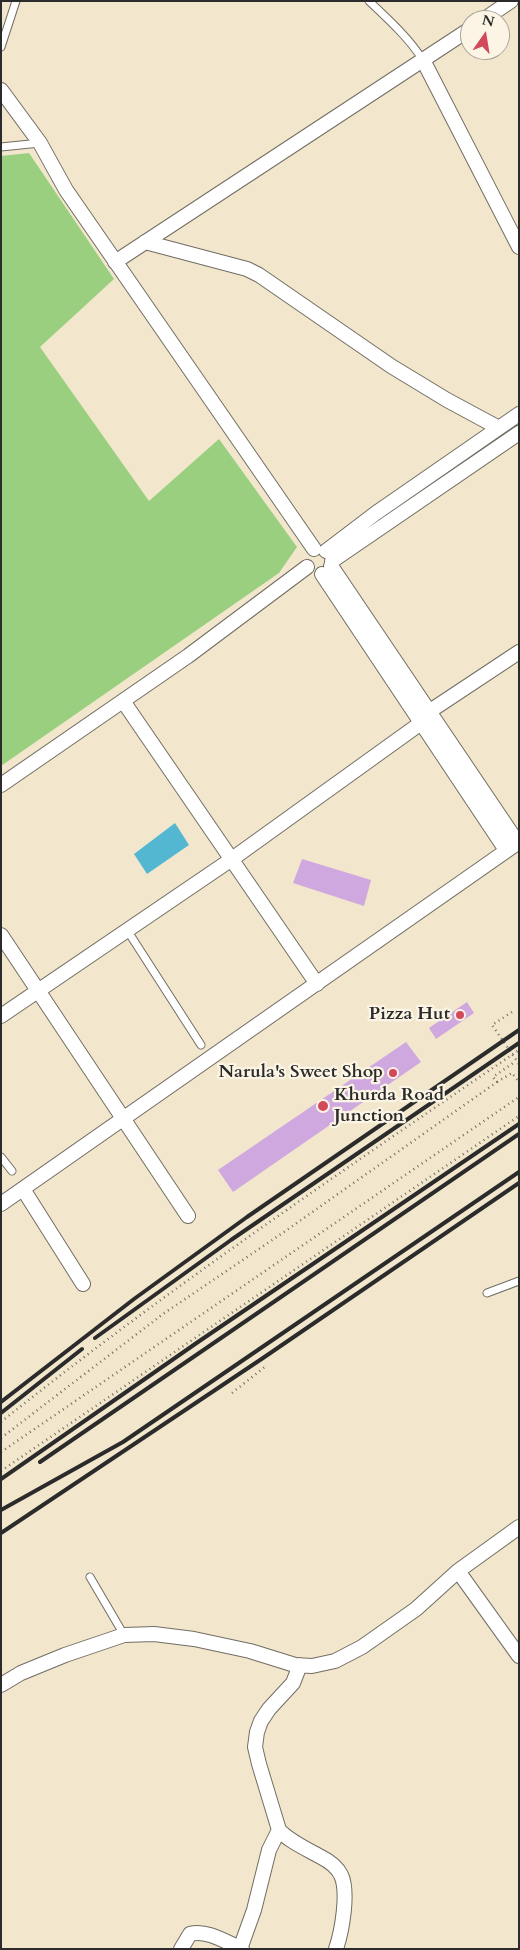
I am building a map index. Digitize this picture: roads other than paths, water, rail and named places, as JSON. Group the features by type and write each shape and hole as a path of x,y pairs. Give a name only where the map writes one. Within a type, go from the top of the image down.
{"street":[{"path":"498,10 511,1"},
{"path":"115,262 460,36"},
{"path":"423,60 519,247"},
{"path":"1,90 40,143 66,190 115,262 517,835 317,984 1,1204"},
{"path":"145,242 247,269 259,275 391,366 447,400 499,428"},
{"path":"519,414 376,514 325,560 313,573 307,567 306,559 325,560 519,433"},
{"path":"325,560 421,723 502,845"},
{"path":"1,785 215,637 307,567"},
{"path":"430,711 519,652"},
{"path":"123,701 317,984"},
{"path":"1,1016 232,859 421,723"},
{"path":"1,935 122,1120 188,1216"},
{"path":"23,1189 83,1284"},
{"path":"1,1685 22,1673 48,1662 124,1635 154,1634 194,1639 250,1651 276,1660 300,1665 312,1666 335,1661 362,1647 416,1609 458,1571 519,1527"},
{"path":"458,1571 519,1656"},
{"path":"300,1665 293,1683 269,1709 261,1721 255,1747 279,1830 284,1836 324,1858 341,1875 344,1884 344,1898 340,1937 336,1949"},
{"path":"181,1949 190,1934 196,1932 204,1933 241,1948 254,1910 270,1850 279,1830"}],"lane":[{"path":"1,47 16,1"},
{"path":"369,1 399,28 423,60"},
{"path":"1,147 40,143"},
{"path":"127,930 200,1045"},
{"path":"1,1157 12,1171"},
{"path":"487,1293 519,1281"},
{"path":"90,1577 124,1635"}],"water":[{"path":"175,823 189,845 147,874 134,854"}],"railway":[{"path":"1,1402 134,1299 247,1217 519,1030"},
{"path":"95,1338 231,1240 519,1043"},
{"path":"1,1479 198,1342 519,1124"},
{"path":"40,1462 519,1134"},
{"path":"1,1510 123,1442 519,1172"},
{"path":"1,1533 263,1358 519,1183"},
{"path":"1,1413 82,1349"}],"place":[{"name":"Pizza Hut","path":"460,1015"},
{"name":"Narula's Sweet Shop","path":"393,1073"},
{"name":"Khurda Road Junction","path":"323,1106"}]}
